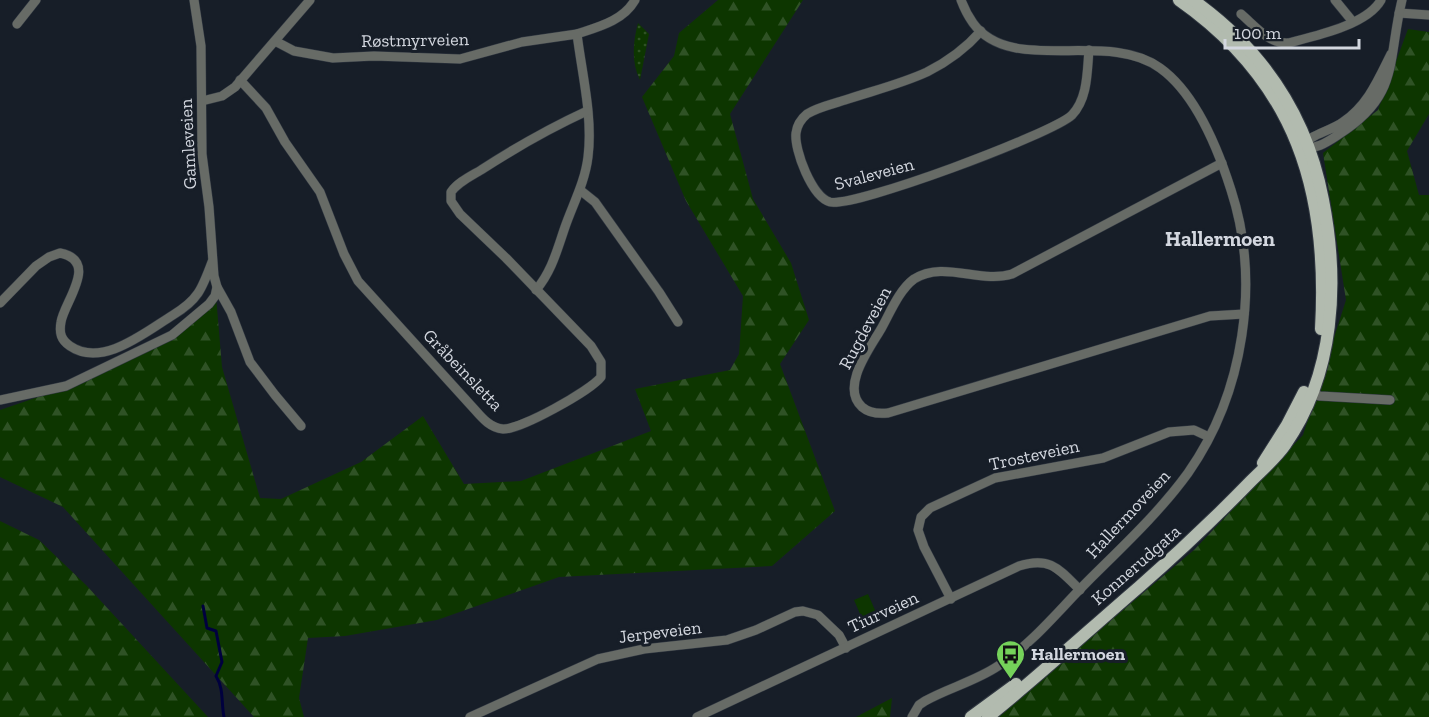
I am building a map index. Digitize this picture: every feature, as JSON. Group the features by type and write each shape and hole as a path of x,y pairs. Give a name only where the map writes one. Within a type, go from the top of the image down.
{"main road":[{"name":"Konnerudgata","path":"1179,0 1225,37 1264,81 1306,145"},
{"name":"Konnerudgata","path":"988,717 1182,549 1286,444 1323,360 1331,283 1327,221 1306,145 1292,108 1262,64 1224,24 1193,0"},
{"name":"Konnerudgata","path":"971,717 1019,682 1039,673"}],"street":[{"path":"17,24 36,0"},
{"name":"Gamleveien","path":"194,0 201,46 202,154 209,207 212,259 217,287 231,312 250,362 270,390 301,426"},
{"path":"202,101 222,96 240,80 310,0"},
{"name":"Røstmyrveien","path":"275,40 294,51 333,58 374,56 460,59 522,42 577,34 612,21 629,9 635,0"},
{"name":"Hallermoveien","path":"912,717 915,710 925,701 984,674 1007,660 1050,621 1164,504 1188,473 1209,437 1224,404 1236,366 1244,314 1246,276 1239,214 1222,163 1196,112 1179,86 1161,68 1125,52 1011,47 993,40 973,23 961,0"},
{"path":"1335,0 1353,22"},
{"path":"1241,14 1272,41 1279,43 1296,41 1353,22 1371,11 1381,0"},
{"path":"1306,145 1347,130 1371,110 1385,88 1402,0"},
{"path":"1399,13 1429,15"},
{"name":"Svaleveien","path":"981,32 952,57 927,72 821,108 802,118 796,130 796,140 807,175 816,193 822,199 834,203 856,199 976,159 1061,123 1073,113 1084,92 1089,50"},
{"path":"536,290 549,271 580,190 588,157 589,129 577,34"},
{"name":"Gråbeinsletta","path":"240,80 266,108 285,142 320,192 344,254 358,281 476,411 488,423 500,429 513,427 530,420 590,388 601,377 601,362 598,354 460,214 451,201 451,192 458,184 508,152 587,111"},
{"name":"Rugdeveien","path":"1222,163 1012,274 994,278 940,272 916,278 900,296 861,364 854,382 854,390 859,403 867,411 888,413 1210,316 1244,314"},
{"path":"580,190 595,202 678,322"},
{"path":"0,303 43,261 60,253 71,257 76,262 79,274 62,318 61,336 66,344 82,353 103,354 192,302 202,289 212,259"},
{"path":"0,399 66,386 167,338 209,304 215,296 217,287"},
{"path":"1308,393 1352,399 1390,400"},
{"name":"Trosteveien","path":"951,598 924,547 918,530 921,517 930,508 995,478 1103,458 1169,432 1194,429 1209,437"},
{"name":"Tiurveien","path":"697,717 1019,566 1044,562 1056,568 1080,590"},
{"name":"Jerpeveien","path":"470,717 598,659 628,651 727,640 795,612 803,611 818,615 839,635 846,648"}],"green space":[{"path":"718,0 803,0 730,114 753,199 791,263 809,320 780,364 835,511 772,566 559,577 437,620 345,636 308,638 299,698 304,717 254,717 63,507 0,477 0,410 73,385 166,341 216,296 222,367 260,498 281,499 361,462 423,416 464,484 521,481 651,431 635,389 730,370 739,354 743,296 686,201 642,97 674,56 679,33"},
{"path":"638,23 649,34 640,80 635,66 634,52"},
{"path":"1408,29 1429,32 1429,114 1407,151 1419,195 1429,195 1429,717 996,717 1194,550 1303,435 1346,300 1323,153 1378,110"},
{"path":"0,521 39,540 86,585 208,717 0,717"},
{"path":"868,594 878,617 864,623 854,600"},
{"path":"892,698 890,717 856,717"}],"waterway":[{"path":"203,606 207,628 216,631 222,662 216,676 221,691 224,717"}],"place":[{"name":"Hallermoen","path":"1010,680"}],"district":[{"name":"Hallermoen","path":"1220,239"}]}
